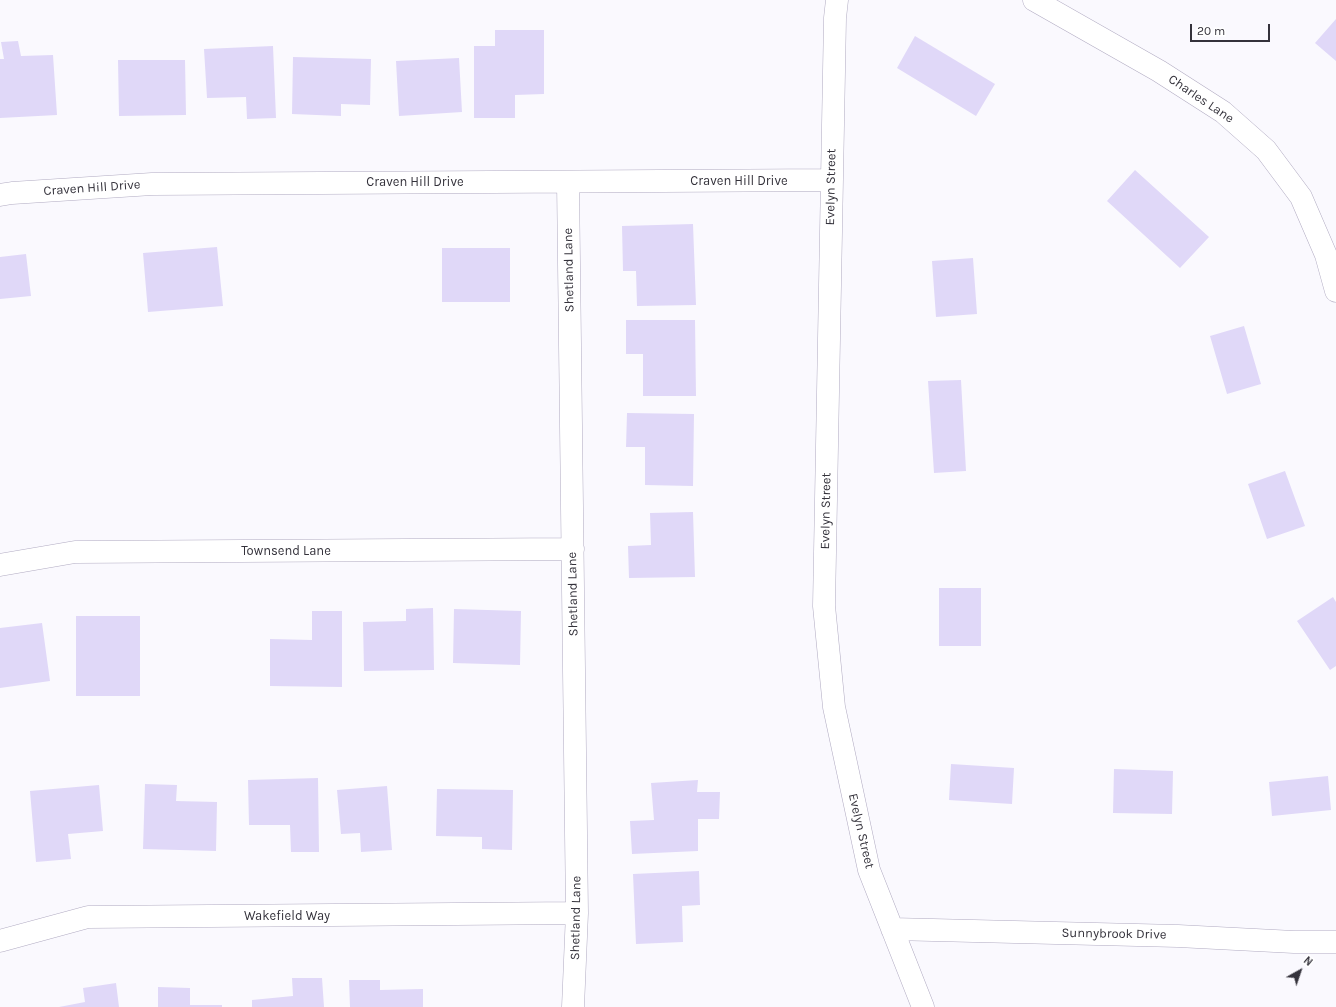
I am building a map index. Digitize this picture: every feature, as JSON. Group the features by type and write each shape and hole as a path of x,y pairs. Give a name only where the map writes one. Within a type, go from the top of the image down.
{"street":[{"name":"Evelyn Street","path":"837,0 835,18 831,180 824,606 836,715 869,870 923,1007"},
{"name":"Charles Lane","path":"1034,0 1159,71 1217,108 1266,150 1301,198 1326,255 1336,291"},
{"name":"Craven Hill Drive","path":"0,195 152,184 831,180"},
{"name":"Shetland Lane","path":"568,182 577,913 573,1007"},
{"name":"Townsend Lane","path":"0,565 75,552 572,549"},
{"name":"Wakefield Way","path":"0,941 88,917 577,913"},
{"name":"Sunnybrook Drive","path":"892,929 1178,936 1294,942 1336,942"}],"building":[{"path":"1336,19 1336,61 1315,43"},
{"path":"495,30 544,30 544,94 515,95 515,118 474,118 474,46 495,46"},
{"path":"915,36 995,84 976,116 897,68"},
{"path":"18,41 21,56 53,55 57,115 0,118 0,59 4,59 1,42"},
{"path":"273,46 276,118 247,119 246,97 207,98 204,49"},
{"path":"293,57 371,59 370,105 341,104 341,116 292,114"},
{"path":"459,58 462,112 399,116 396,61"},
{"path":"118,60 185,60 186,115 119,116"},
{"path":"1135,170 1209,237 1180,268 1107,201"},
{"path":"693,224 696,305 637,306 636,271 623,271 622,226"},
{"path":"217,247 223,306 148,312 143,253"},
{"path":"442,248 510,248 510,302 442,302"},
{"path":"26,254 31,296 0,299 0,257"},
{"path":"973,258 977,314 936,317 932,261"},
{"path":"626,320 695,320 696,396 643,396 643,354 626,354"},
{"path":"1244,326 1261,384 1227,394 1210,336"},
{"path":"961,380 966,471 934,473 928,381"},
{"path":"627,413 694,414 693,486 645,485 645,447 626,447"},
{"path":"1285,471 1305,526 1267,539 1248,484"},
{"path":"693,512 695,577 629,578 628,546 651,545 650,513"},
{"path":"939,588 981,588 981,646 939,646"},
{"path":"1333,597 1336,602 1336,666 1330,670 1297,621"},
{"path":"433,608 434,670 364,671 363,622 406,621 406,609"},
{"path":"454,609 521,611 520,665 453,663"},
{"path":"312,611 342,611 342,687 270,686 270,639 312,640"},
{"path":"76,616 140,616 140,696 76,696"},
{"path":"42,623 50,681 0,688 0,628"},
{"path":"951,764 1014,768 1012,804 949,800"},
{"path":"1114,769 1173,771 1172,814 1113,813"},
{"path":"1328,776 1331,810 1272,816 1269,782"},
{"path":"318,778 319,852 291,852 290,825 249,825 248,780"},
{"path":"698,780 697,792 720,792 719,819 698,819 698,851 632,854 630,821 654,820 651,783"},
{"path":"145,784 177,785 176,801 217,802 216,851 143,849"},
{"path":"99,785 103,831 68,834 71,859 36,862 30,791"},
{"path":"387,786 392,850 361,852 360,833 341,834 337,790"},
{"path":"437,789 513,790 512,850 482,849 482,837 436,836"},
{"path":"699,871 700,905 682,906 683,942 636,944 633,874"},
{"path":"292,978 322,978 324,1007 252,1007 252,1000 293,996"},
{"path":"349,980 380,980 380,990 423,989 423,1007 350,1007"},
{"path":"116,983 119,1007 59,1007 85,1002 83,988"},
{"path":"158,987 190,988 190,1005 222,1005 222,1007 158,1007"}]}
